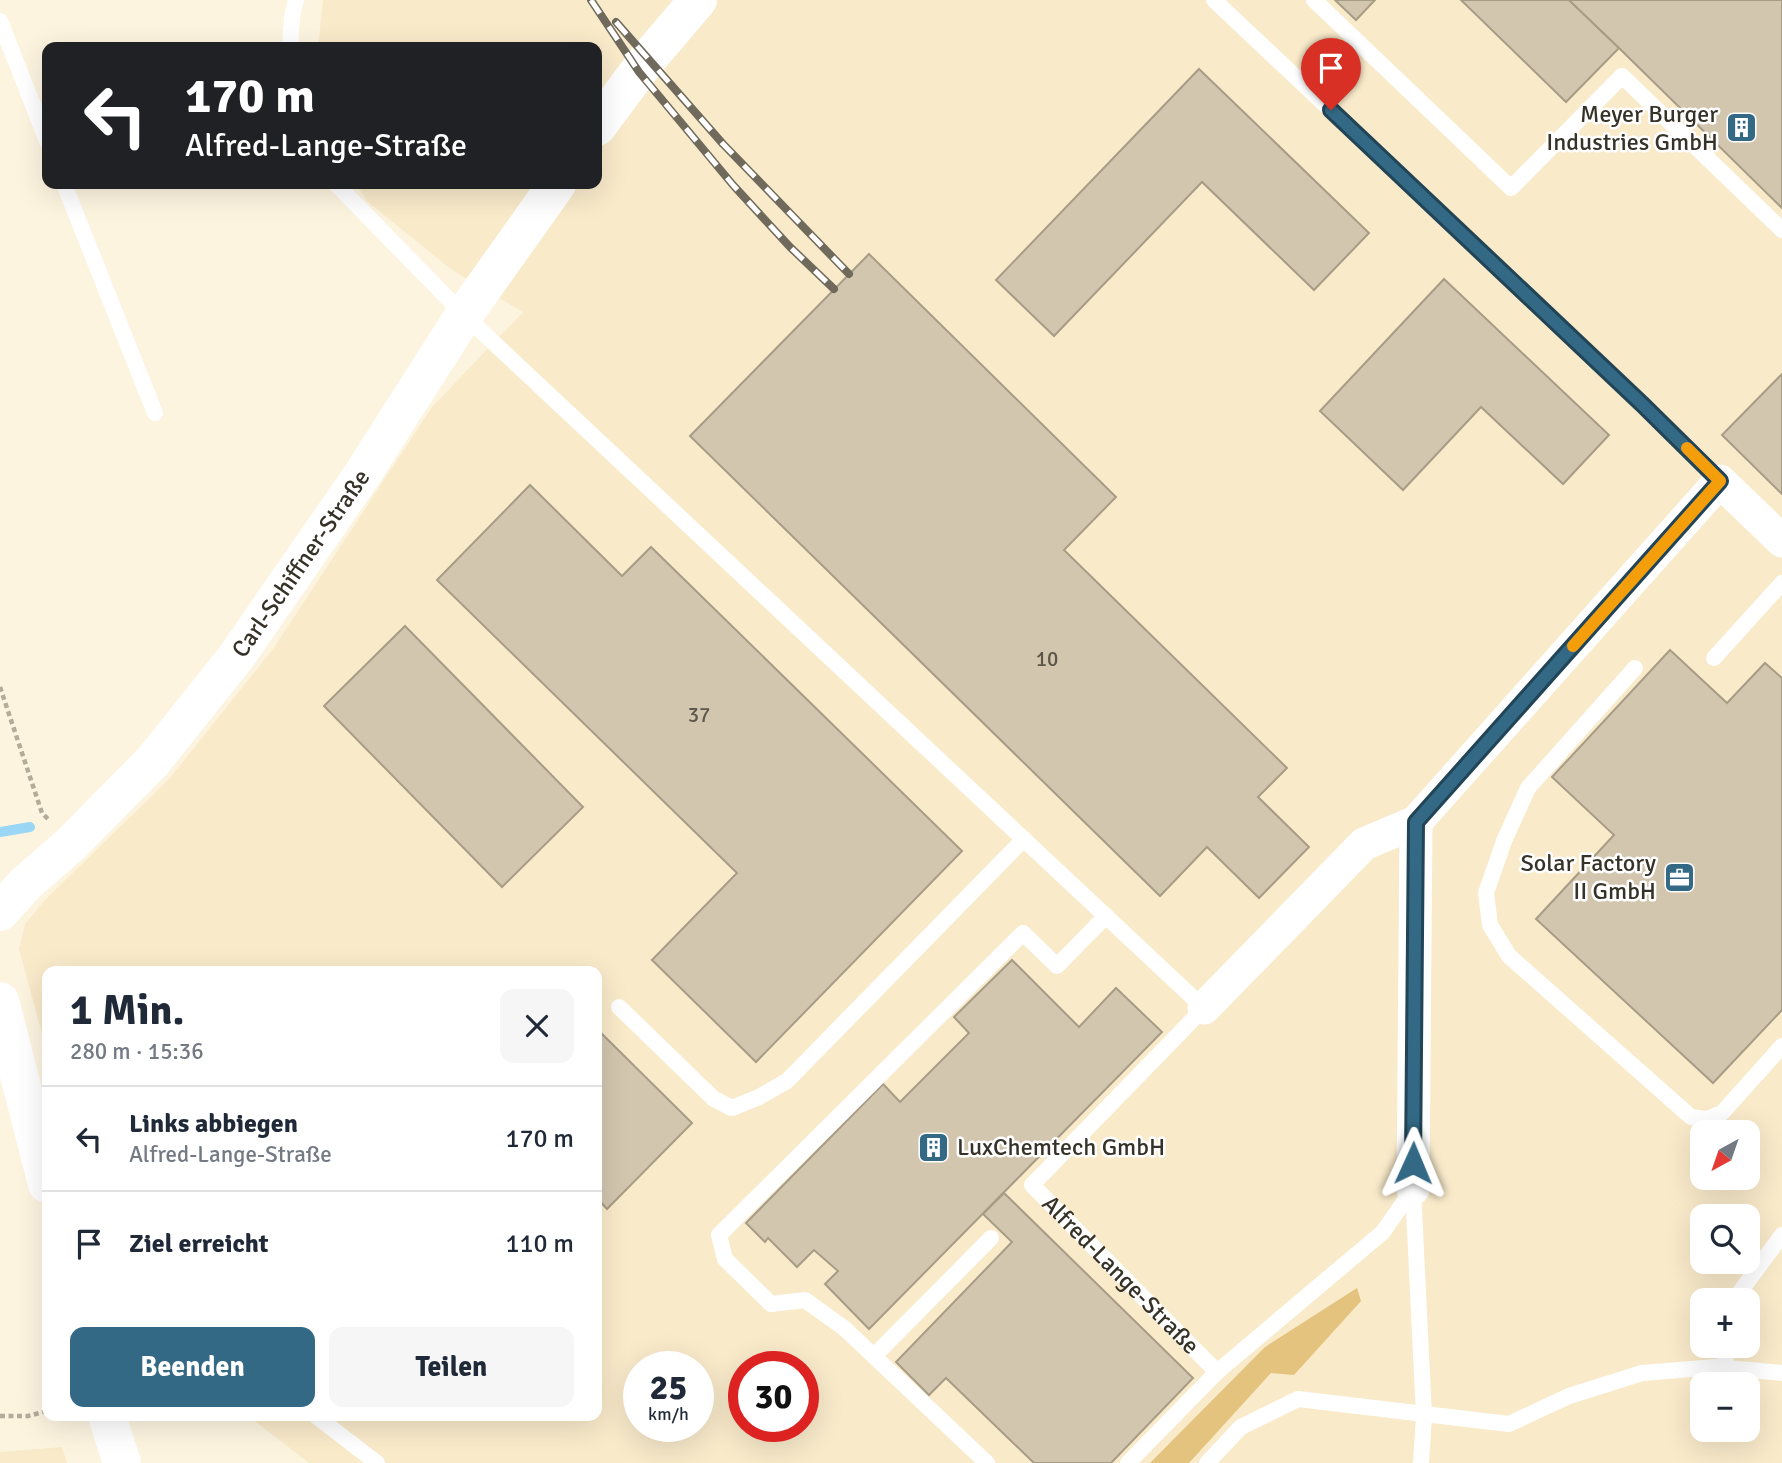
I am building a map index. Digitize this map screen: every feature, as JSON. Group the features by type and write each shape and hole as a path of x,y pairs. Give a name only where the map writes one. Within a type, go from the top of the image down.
{"main road":[{"path":"602,120 647,60 698,0"},
{"name":"Carl-Schiffner-Straße","path":"1,909 71,844 153,761 236,657 362,475 464,315 553,189"},
{"path":"0,1001 42,1165"},
{"path":"109,1421 122,1463"}],"street":[{"path":"1720,481 1782,541"},
{"name":"Alfred-Lange-Straße","path":"1205,1008 1364,844 1416,822 1720,481"},
{"path":"1413,1189 1416,822"}],"lane":[{"path":"290,42 296,0"},
{"path":"1214,0 1720,481"},
{"path":"1314,0 1511,188 1622,76 1782,230"},
{"path":"0,21 42,128"},
{"path":"66,189 155,413"},
{"path":"341,189 464,315 1205,1008"},
{"path":"1714,658 1782,583"},
{"path":"1635,668 1528,788 1504,841 1486,893 1490,925 1509,956 1691,1117 1707,1119 1721,1113 1782,1046"},
{"path":"619,1007 714,1099 732,1108 759,1097 787,1081 1024,839"},
{"path":"986,1463 844,1328 805,1300 771,1304 725,1259 719,1235 1023,933 1058,967 1106,916"},
{"name":"Alfred-Lange-Straße","path":"1205,1008 1032,1185 1217,1372 1383,1232 1413,1189"},
{"path":"1413,1189 1424,1416 1421,1463"},
{"path":"1743,1288 1782,1235"},
{"path":"874,1356 991,1238"},
{"path":"1725,1358 1727,1368"},
{"path":"1207,1463 1241,1427 1298,1399 1509,1424 1569,1396 1642,1373 1716,1367 1782,1373"},
{"path":"1128,1463 1217,1372"},
{"path":"322,1421 377,1463"}],"path":[{"path":"0,687 42,813 71,844"},
{"path":"0,1416 28,1416 42,1412"}],"shaded area":[{"path":"323,0 1782,0 1782,1463 309,1463 254,1421 602,1421 602,966 42,966 42,1034 19,949 25,924 44,901 170,778 273,649 432,407 523,312 452,270 368,202 359,189 602,189 602,42 319,42"},
{"path":"1357,1288 1361,1301 1294,1375 1271,1373 1189,1463 1150,1463 1265,1347"},
{"path":"62,1447 67,1463 0,1463 0,1452"}],"building":[{"path":"1335,0 1375,0 1356,20"},
{"path":"1461,0 1569,0 1619,48 1566,102"},
{"name":"Meyer Burger Industries GmbH","path":"1569,0 1782,0 1782,208 1619,48"},
{"path":"1199,69 1369,233 1314,290 1202,182 1054,336 996,280"},
{"path":"869,254 1116,497 1064,550 1287,768 1258,797 1309,847 1259,898 1207,847 1160,896 690,436"},
{"path":"1444,279 1609,435 1563,484 1481,407 1403,490 1320,411"},
{"path":"1782,374 1782,494 1722,435"},
{"path":"530,485 622,576 651,547 962,851 756,1062 652,960 737,873 437,580"},
{"path":"405,626 583,807 502,887 324,706"},
{"name":"Solar Factory II GmbH","path":"1670,650 1727,703 1765,663 1782,678 1782,1010 1713,1083 1536,919 1614,835 1552,777"},
{"name":"LuxChemtech GmbH","path":"1012,960 1079,1027 1116,988 1162,1032 869,1329 825,1284 838,1271 814,1250 797,1267 768,1238 765,1242 746,1223 883,1084 900,1102 969,1033 954,1017"},
{"path":"602,1034 692,1123 607,1209 602,1204"},
{"name":"LuxChemtech GmbH","path":"1004,1193 1193,1378 1111,1463 1034,1463 946,1378 929,1395 896,1362 1012,1242 983,1214"}],"waterway":[{"path":"0,832 30,827"}],"railway":[{"path":"591,0 639,72 733,185 790,247 834,289"},
{"path":"616,22 723,144 849,274"}],"slow traffic":[{"path":"1573,646 1720,481 1687,448"}],"place":[{"name":"Meyer Burger Industries GmbH","path":"1741,128"},
{"name":"Solar Factory II GmbH","path":"1679,877"},
{"name":"LuxChemtech GmbH","path":"934,1147"}],"route":[{"path":"1331,110 1720,481 1416,822 1413,1163"}]}
